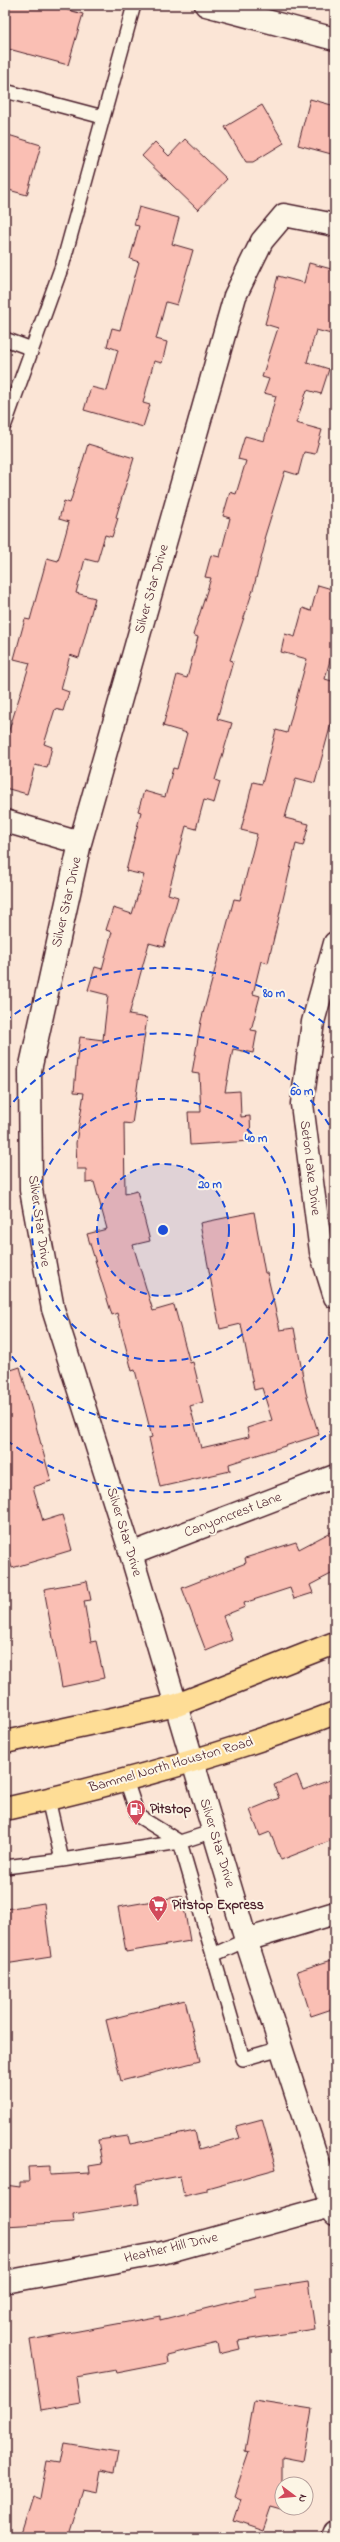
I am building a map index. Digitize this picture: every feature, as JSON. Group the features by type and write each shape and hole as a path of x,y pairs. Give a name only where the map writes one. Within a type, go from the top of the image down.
{"main road":[{"path":"5,1742 177,1705 335,1643"},
{"name":"Bammel North Houston Road","path":"5,1809 48,1800 126,1780 298,1727 335,1713"}],"street":[{"path":"206,5 335,39"},
{"name":"Silver Star Drive","path":"334,2208 246,1940 131,1554 53,1309 31,1190 30,1070 80,843 235,296 262,241 284,215 335,225"},
{"path":"5,821 80,843"},
{"name":"Seton Lake Drive","path":"335,943 313,1022 302,1104 321,1252 335,1297"},
{"name":"Canyoncrest Lane","path":"131,1554 335,1476"},
{"path":"246,1940 335,1913"},
{"name":"Heather Hill Drive","path":"5,2282 162,2253 334,2208"},
{"path":"333,2537 335,2532"}],"lane":[{"path":"5,424 63,263 134,5"},
{"path":"5,92 103,117"},
{"path":"5,339 32,349"},
{"path":"126,1780 138,1816 180,1842 243,2058 281,2048"},
{"path":"48,1800 62,1860"},
{"path":"5,1867 180,1842 214,1831"},
{"path":"213,1955 246,1940"}],"building":[{"path":"5,5 50,5 83,14 68,65 5,48"},
{"path":"310,99 335,106 335,155 298,145"},
{"path":"262,105 284,143 253,162 246,162 225,127"},
{"path":"5,134 41,145 27,195 5,189"},
{"path":"185,139 227,179 198,210 142,156 155,142 169,156"},
{"path":"139,207 179,218 172,244 193,250 177,305 166,302 156,339 167,342 162,363 154,361 143,403 150,405 143,427 84,410 91,387 107,391 118,350 107,346 112,328 120,330 139,262 130,259 139,226 134,225"},
{"path":"309,263 335,270 335,335 316,330 307,362 329,369 321,394 307,390 296,423 322,430 315,454 304,452 298,475 285,471 264,539 266,540 253,590 230,660 233,661 217,719 232,723 215,780 220,782 214,803 204,800 196,829 186,826 168,894 178,897 164,947 149,943 129,1015 147,1018 132,1124 124,1123 125,1194 137,1191 150,1241 133,1245 153,1311 174,1305 190,1363 193,1362 203,1402 190,1406 201,1448 249,1437 247,1428 272,1420 262,1388 254,1390 241,1324 220,1329 200,1223 254,1212 265,1273 267,1273 280,1330 294,1328 306,1393 319,1435 229,1464 230,1471 160,1487 149,1438 152,1437 135,1370 132,1371 117,1313 112,1315 87,1234 107,1229 94,1182 86,1183 86,1169 77,1169 76,1143 84,1093 74,1092 77,1058 80,1037 103,1040 108,995 88,990 95,967 102,969 112,932 106,930 113,908 132,914 144,875 126,871 141,812 138,811 144,791 165,797 173,768 177,769 187,733 163,726 177,675 187,678 198,637 193,635 211,578 205,577 211,555 220,557 230,518 223,516 230,492 236,494 246,461 238,459 245,436 264,441 276,396 264,393 269,379 262,377 278,328 265,324 278,276 304,283"},
{"path":"88,444 134,458 116,517 118,518 112,537 105,535 97,562 85,559 76,593 95,598 79,658 70,655 61,689 69,692 63,711 55,709 44,744 52,747 47,768 35,765 27,794 5,788 5,743 30,663 14,659 25,619 30,620 47,558 58,561 69,522 59,519 64,501 70,503"},
{"path":"318,585 335,590 335,641 325,679 335,682 335,709 315,783 296,778 285,818 309,824 303,846 296,844 268,963 261,961 253,994 260,996 251,1030 257,1031 253,1053 233,1049 225,1092 240,1091 241,1117 250,1116 251,1141 190,1145 188,1112 201,1112 199,1074 192,1073 201,1021 234,899 240,900 257,834 241,830 253,782 262,784 276,730 287,733 307,659 281,652 285,634 295,637 303,608 311,611"},
{"path":"20,1367 51,1481 33,1487 43,1521 62,1515 72,1550 12,1568 9,1557 5,1559 5,1372"},
{"path":"335,1530 335,1572 310,1585 313,1593 294,1599 290,1588 244,1603 245,1607 223,1616 232,1640 206,1651 182,1588 246,1563 245,1558 296,1542 299,1549"},
{"path":"87,1581 91,1600 84,1601 91,1642 96,1641 104,1678 62,1687 44,1589"},
{"path":"297,1775 303,1790 335,1778 335,1839 281,1860 270,1832 260,1836 250,1810 279,1798 274,1785"},
{"path":"182,1896 190,1941 126,1952 118,1907"},
{"path":"44,1903 51,1957 5,1964 5,1909"},
{"path":"335,1959 335,2008 311,2016 297,1971"},
{"path":"185,2000 200,2061 121,2081 106,2020"},
{"path":"262,2119 276,2169 207,2188 207,2191 184,2196 180,2176 136,2184 139,2204 73,2214 74,2222 5,2226 5,2185 20,2187 20,2182 29,2182 28,2167 50,2166 50,2175 90,2173 89,2166 102,2164 98,2140 128,2136 130,2144 195,2131 199,2150 240,2138 236,2126"},
{"path":"308,2282 315,2329 238,2341 240,2349 219,2354 217,2343 167,2355 168,2363 117,2373 116,2370 76,2377 80,2403 41,2410 30,2340 160,2316 160,2320 256,2296 255,2290"},
{"path":"254,2400 312,2409 303,2461 282,2457 282,2476 274,2476 274,2508 271,2507 263,2530 234,2520 241,2499 234,2496 249,2452 245,2451"},
{"path":"64,2443 118,2452 114,2473 101,2470 97,2492 82,2489 67,2537 19,2537 32,2496 40,2499 47,2461 60,2463"}],"place":[{"name":"Pitstop","path":"136,1826"},
{"name":"Pitstop Express","path":"158,1922"}]}
